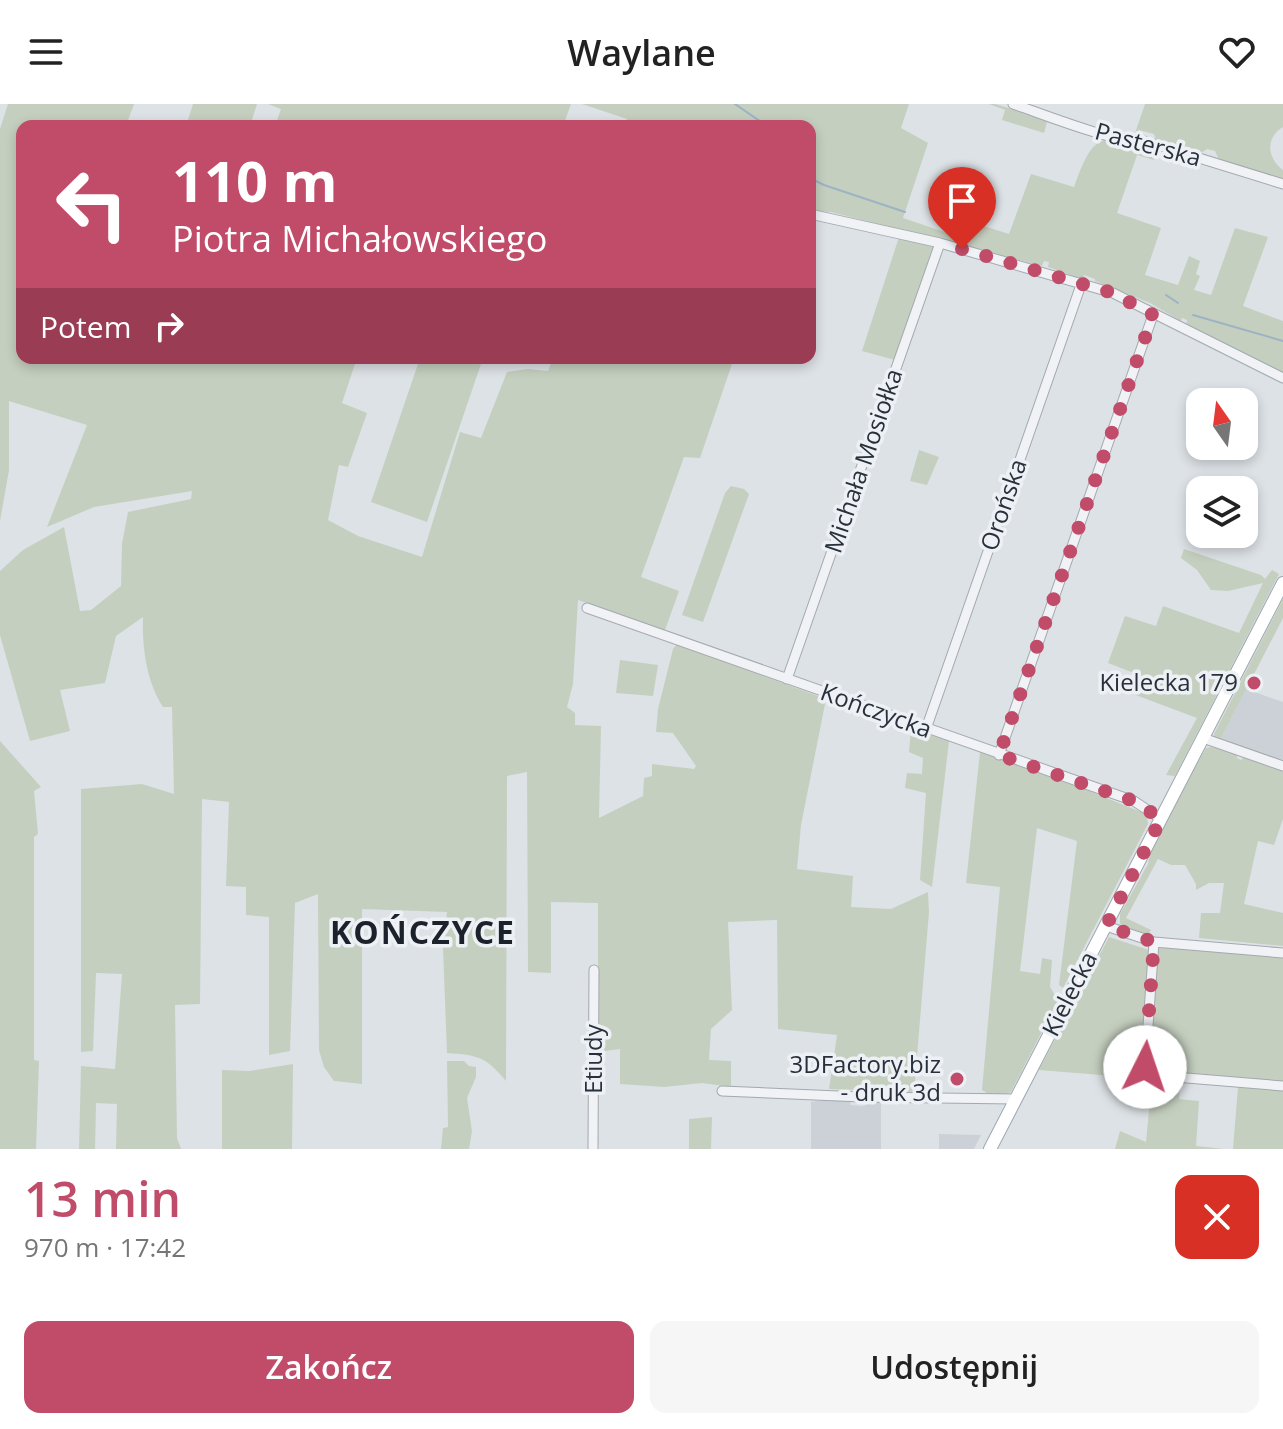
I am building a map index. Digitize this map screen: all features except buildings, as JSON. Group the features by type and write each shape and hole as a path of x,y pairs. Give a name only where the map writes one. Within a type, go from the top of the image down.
{"main road":[{"name":"Kielecka","path":"990,1149 1283,583"}],"street":[{"name":"Pasterska","path":"1013,104 1084,128 1130,141 1144,141 1283,184"},
{"path":"816,215 940,243 1082,282 1113,293 1283,378"},
{"name":"Michała Mosiołka","path":"787,679 940,243"},
{"name":"Orońska","path":"926,729 1082,282"},
{"path":"999,755 1153,315"},
{"name":"Kończycka","path":"587,608 1134,801 1161,819"},
{"path":"1203,738 1283,766"},
{"path":"1106,926 1154,942 1283,953"},
{"path":"1154,942 1145,1067 1150,1075 1283,1086"},
{"name":"Etiudy","path":"593,1149 594,970"},
{"path":"722,1091 1015,1099"}],"shaded area":[{"path":"1246,689 1283,702 1283,760 1221,738"},
{"path":"871,1100 881,1100 881,1149 811,1149 811,1102 851,1101 850,1105 864,1106"},
{"path":"939,1134 981,1135 974,1149 939,1149"}],"green space":[{"path":"8,104 134,104 128,120 16,120 16,364 355,364 342,403 367,413 348,467 339,465 328,520 358,536 422,557 460,432 481,438 507,372 528,369 548,371 551,364 732,364 700,458 684,457 641,577 679,591 665,630 578,600 573,684 567,707 575,713 575,725 601,726 599,818 643,796 644,778 652,776 652,764 694,769 696,766 673,733 656,732 658,709 673,649 677,644 826,699 801,825 797,869 853,876 851,907 891,909 928,892 914,1092 829,1089 837,1035 778,1029 777,920 728,922 732,1010 711,1029 709,1060 731,1061 731,1087 702,1083 664,1087 620,1084 620,1049 598,1052 598,903 551,902 551,973 528,972 527,772 507,776 506,1081 481,1059 447,1053 443,948 447,912 362,909 362,1084 334,1081 324,1067 319,1050 318,894 295,903 290,1051 269,1055 269,917 246,915 246,887 226,886 229,802 202,799 200,1004 175,1005 177,1138 181,1149 116,1149 117,1104 96,1103 95,1149 79,1149 81,1066 115,1069 122,974 96,973 93,1051 81,1052 81,789 142,784 174,794 172,707 163,707 149,675 144,651 143,617 116,636 105,683 60,690 70,731 30,741 0,635 0,571 23,550 64,527 80,611 91,610 121,586 122,544 128,512 191,499 192,491 94,507 47,527 87,425 9,401 9,470 0,521 0,129"},
{"path":"193,104 257,104 252,120 188,120"},
{"path":"268,104 571,104 565,120 277,120 281,109"},
{"path":"582,104 909,104 901,128 928,143 903,218 962,238 968,221 1009,234 1031,174 1074,187 1088,155 1102,141 1124,141 1157,151 1154,160 1137,155 1117,213 1161,228 1145,275 1178,285 1189,256 1200,261 1196,274 1200,276 1194,290 1211,295 1235,228 1268,237 1243,306 1283,321 1283,375 1186,326 1187,320 1182,318 1181,321 1150,303 1095,279 1084,275 1082,279 1048,267 1049,262 1044,261 1042,266 831,212 816,211 816,120 627,119"},
{"path":"989,104 1073,127 1072,130 1047,122 1044,133 1002,120 1005,110"},
{"path":"1145,104 1283,104 1283,127 1273,137 1270,148 1274,160 1283,170 1283,180 1219,160 1215,151 1207,149 1200,154 1157,142 1154,134 1139,130 1133,139"},
{"path":"945,196 973,206 969,218 940,210"},
{"path":"899,237 934,246 895,360 862,351"},
{"path":"418,364 481,364 427,522 371,502"},
{"path":"919,450 939,457 927,485 910,481"},
{"path":"731,486 744,489 749,494 703,622 682,615 725,493"},
{"path":"1184,549 1265,579 1272,570 1279,574 1175,776 1166,775 1197,718 1133,694 1139,675 1108,663 1125,616 1156,626 1163,606 1239,633 1263,583 1228,591 1211,590 1197,570 1181,558"},
{"path":"1283,599 1283,618 1221,738 1283,760 1283,763 1215,739 1214,734"},
{"path":"620,660 658,665 653,696 616,693"},
{"path":"911,729 949,741 932,887 920,880 926,793 905,788 907,773 922,774 923,758 909,752"},
{"path":"0,741 41,787 34,791 38,834 34,837 34,1060 39,1061 36,1149 0,1149"},
{"path":"1206,748 1237,755 1241,760 1244,757 1283,771 1283,819 1274,845 1258,841 1244,904 1283,913 1283,946 1199,938 1201,913 1220,913 1224,883 1209,883 1196,890 1196,884 1185,865 1171,865 1158,859 1126,918 1151,930 1147,936 1120,924 1120,914 1148,864 1164,822"},
{"path":"980,752 1146,814 1148,824 1063,988 1059,985 1077,841 1037,828 1020,971 1040,974 1042,958 1052,960 1050,987 1058,1000 1011,1092 1000,1095 982,1090 1000,887 966,883"},
{"path":"1109,937 1149,950 1138,1078 1039,1070"},
{"path":"1157,944 1283,956 1283,1082 1156,1072 1149,1065"},
{"path":"447,1061 464,1061 476,1067 476,1077 467,1098 472,1131 469,1149 441,1149 443,1128 448,1127"},
{"path":"293,1064 292,1149 222,1149 222,1070 249,1071"},
{"path":"1152,1079 1181,1081 1179,1099 1199,1101 1196,1146 1224,1149 1115,1149 1120,1131 1146,1142"},
{"path":"1238,1087 1283,1090 1283,1149 1233,1149"},
{"path":"712,1117 711,1149 689,1149 689,1119"}],"waterway":[{"path":"735,104 758,120"},
{"path":"816,181 905,212"},
{"path":"1166,295 1178,303"},
{"path":"1193,315 1283,341"}],"place":[{"name":"Kielecka 179","path":"1254,683"},
{"name":"3DFactory.biz - druk 3d","path":"957,1079"}],"district":[{"name":"KOŃCZYCE","path":"423,933"}],"route":[{"path":"962,249 1082,282 1113,293 1153,315 999,755 1134,801 1161,819 1106,926 1154,942 1145,1067"}]}
